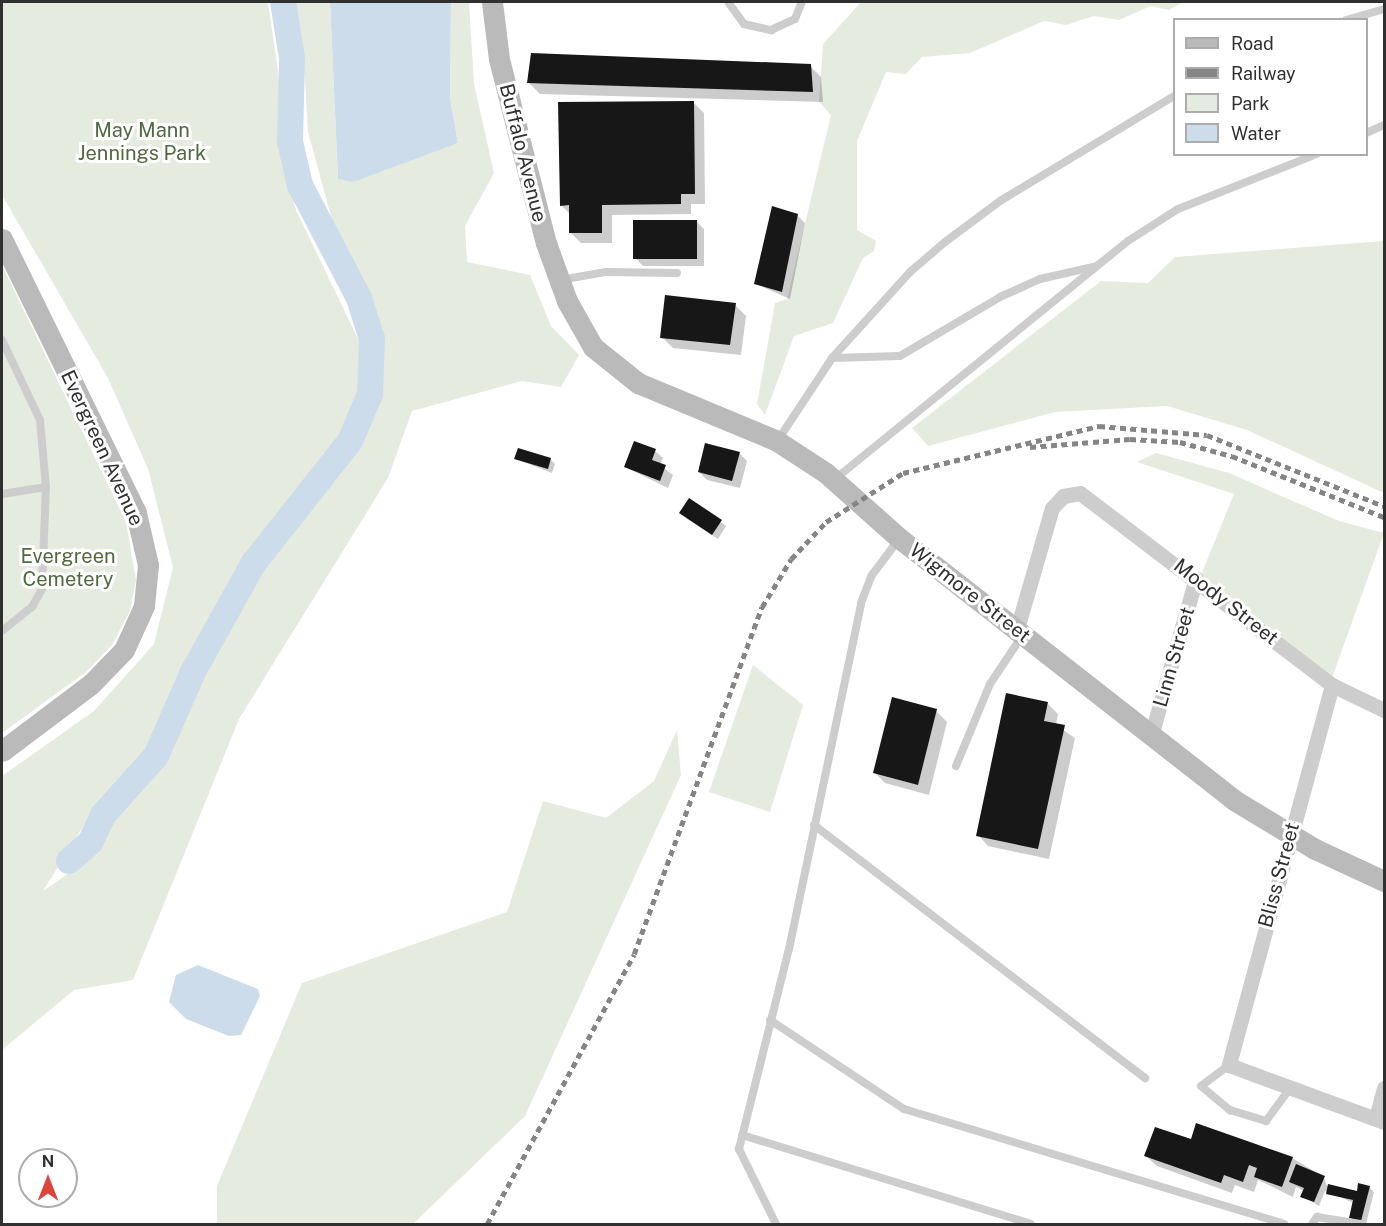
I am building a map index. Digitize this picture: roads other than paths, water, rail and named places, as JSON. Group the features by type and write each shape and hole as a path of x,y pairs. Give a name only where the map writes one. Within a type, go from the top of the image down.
{"street":[{"name":"Buffalo Avenue","path":"492,2 516,132 567,301"},
{"name":"Evergreen Avenue","path":"2,239 136,513 148,566 144,606 124,650 91,684 2,751"},
{"name":"Wigmore Street","path":"567,301 593,347 638,383 777,441 834,480 899,537 1151,736 1289,834 1384,881"},
{"name":"Moody Street","path":"1020,632 1052,508 1069,493 1090,498 1332,685 1384,710"},
{"name":"Linn Street","path":"1151,736 1196,578"},
{"name":"Bliss Street","path":"1228,1065 1289,834 1332,685"},
{"path":"1228,1065 1380,1120 1384,1088"}],"lane":[{"path":"728,2 744,24 771,30 795,19 802,2"},
{"path":"1353,18 1384,9"},
{"path":"777,441 832,358 910,272 945,242 1000,201 1173,97"},
{"path":"1368,132 1384,125"},
{"path":"834,480 1099,266 1178,209 1312,156"},
{"path":"832,358 900,356 1040,279 1099,266"},
{"path":"559,280 606,272 677,273"},
{"path":"2,340 39,420 46,487 42,589 32,607 2,631"},
{"path":"2,494 46,487"},
{"path":"776,1224 738,1149 814,825 861,603 872,575 899,537"},
{"path":"956,766 990,684 1020,632"},
{"path":"814,825 1145,1078"},
{"path":"770,1020 904,1109 1284,1224"},
{"path":"1228,1065 1201,1086 1230,1110 1271,1119 1291,1087"},
{"path":"742,1135 1031,1224"},
{"path":"1312,1224 1317,1217 1359,1224"}],"water":[{"path":"330,2 451,2 450,98 458,143 353,182 338,179"},
{"path":"198,965 258,989 260,996 241,1035 229,1036 186,1019 169,1002 176,975"}],"waterway":[{"path":"69,861 90,843 103,815 156,756 193,672 253,564 350,441 370,394 372,339 359,298 300,185 290,142 292,58 283,2"}],"railway":[{"path":"487,1224 634,954 762,607 791,559 826,522 903,473 1099,426 1207,435 1384,506"},
{"path":"1030,447 1130,439 1180,442 1232,456 1384,517"}],"park label":[{"name":"May Mann Jennings Park","path":"142,142"},
{"name":"Evergreen Cemetery","path":"68,568"}]}
